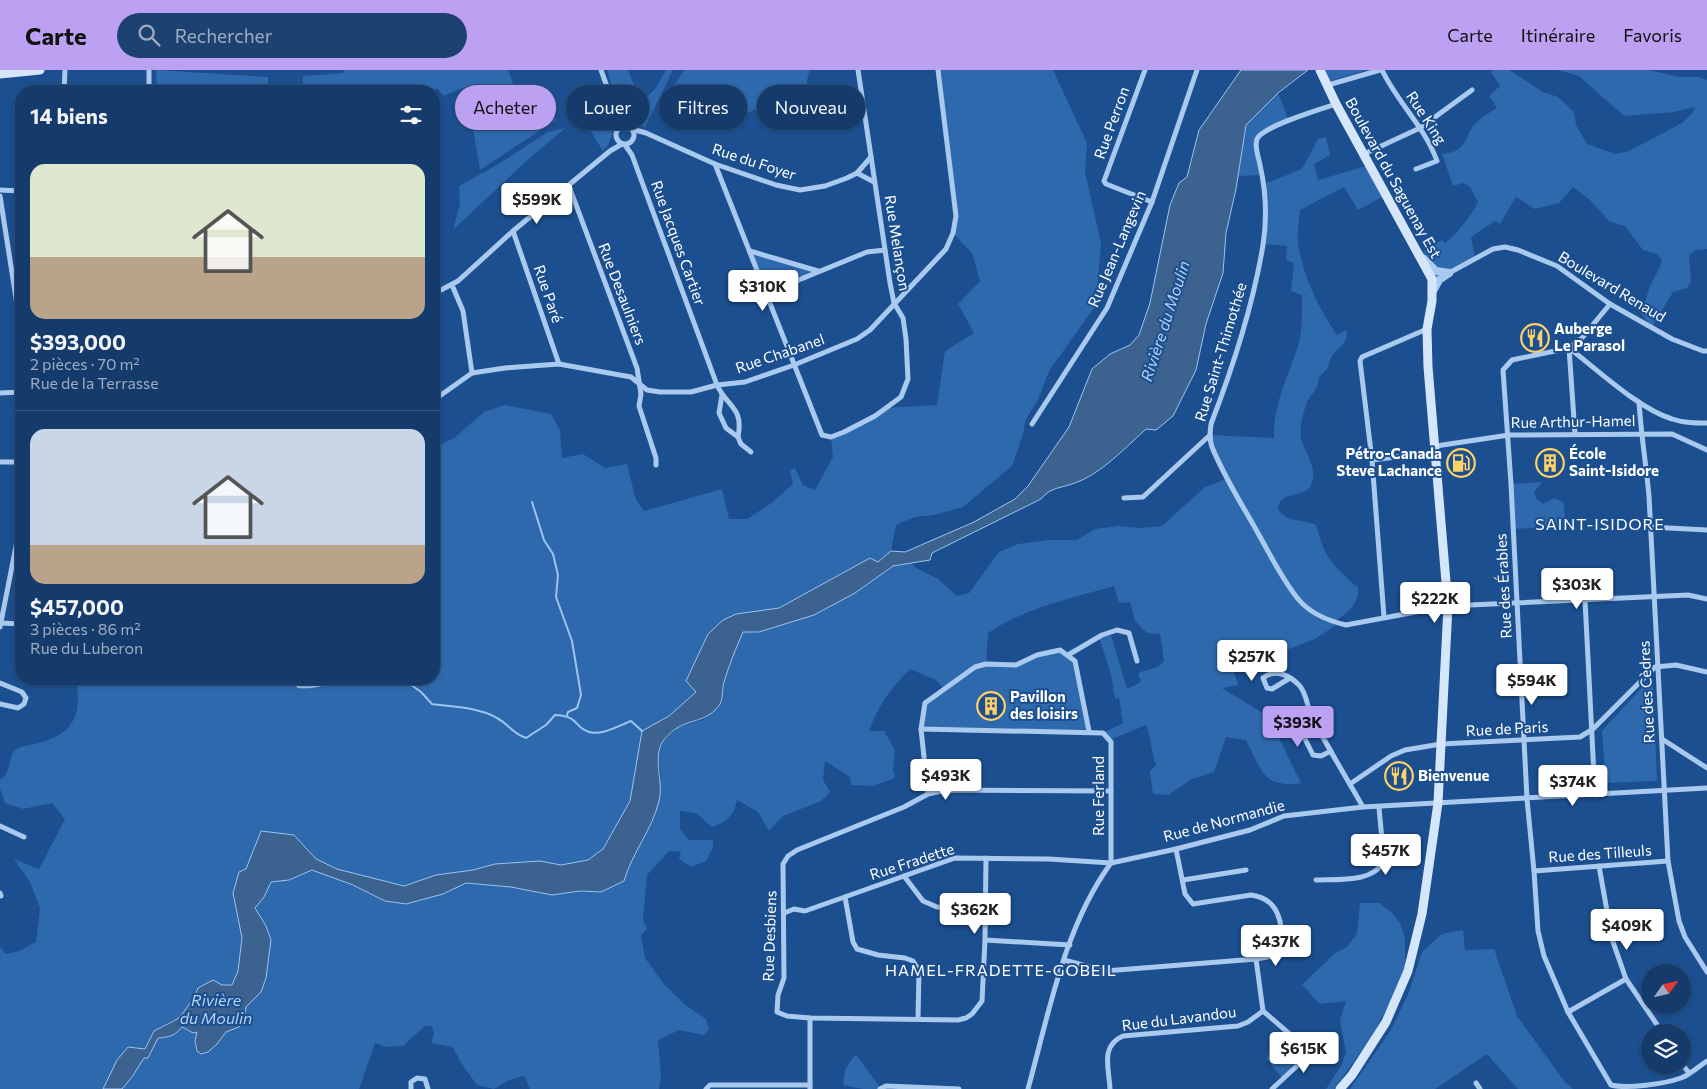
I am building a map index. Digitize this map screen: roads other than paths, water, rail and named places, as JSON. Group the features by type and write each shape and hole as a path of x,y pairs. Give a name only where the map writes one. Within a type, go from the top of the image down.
{"main road":[{"path":"0,74 40,70"},
{"name":"Boulevard du Saguenay Est","path":"1321,71 1336,104 1420,253 1432,279 1432,301 1427,329 1428,367 1448,606 1438,803 1422,914 1408,971 1386,1022 1352,1075 1340,1089"}],"street":[{"path":"64,70 64,85"},
{"path":"149,70 149,85"},
{"path":"601,70 606,85"},
{"name":"Rue Melançon","path":"794,365 822,435 831,437 875,416 901,397 908,379 903,318 894,303 858,70"},
{"name":"Rue Chabanel","path":"440,396 472,373 505,368 559,364 631,377 647,390 691,392 717,385 745,382 794,365 857,339 870,330 946,249 954,233 956,216 938,70"},
{"name":"Rue Perron","path":"1145,70 1104,181 1106,184 1152,202"},
{"name":"Rue Jean-Langevin","path":"1032,424 1107,308 1152,202 1197,70"},
{"path":"1328,85 1381,70"},
{"name":"Rue King","path":"1381,70 1432,145 1438,161 1416,169"},
{"path":"1364,154 1420,128 1472,90"},
{"name":"Rue Saint-Thimothée","path":"1336,104 1296,117 1263,133 1257,139 1256,146 1266,203 1263,244 1237,350 1211,424 1210,435 1211,445 1227,478 1275,562 1300,600 1315,613 1334,622 1346,625 1448,606 1688,594 1707,599"},
{"path":"616,130 616,134"},
{"path":"610,151 618,130"},
{"name":"Rue Jacques Cartier","path":"631,130 634,139 632,155"},
{"name":"Rue du Foyer","path":"636,130 715,164 776,185 806,191 856,173 871,156"},
{"path":"440,290 452,285 610,151 646,133"},
{"name":"Rue Jacques Cartier","path":"616,134 632,155 717,385 722,395 734,407 738,415 741,424 738,437"},
{"path":"715,164 794,365"},
{"path":"856,173 874,182"},
{"name":"Rue Desaulniers","path":"569,186 637,368 640,394 639,406 656,458 656,465"},
{"path":"0,190 15,191"},
{"path":"0,196 15,292"},
{"name":"Rue Paré","path":"513,232 559,364"},
{"name":"Boulevard Renaud","path":"1449,273 1493,249 1506,247 1557,266 1610,304 1672,339 1702,351 1707,350"},
{"path":"767,293 867,252 885,250"},
{"path":"750,251 819,272"},
{"path":"1420,253 1436,271 1449,273"},
{"path":"1432,301 1434,288 1439,280 1449,273"},
{"path":"452,285 463,311 472,373"},
{"path":"1570,348 1582,338 1610,304"},
{"path":"1384,617 1372,460 1360,362 1362,357 1427,329"},
{"path":"1570,348 1639,402 1671,419 1688,423 1707,423"},
{"path":"1570,348 1575,434"},
{"name":"Rue des Érables","path":"1570,348 1512,360 1503,370 1509,436 1527,799 1538,931 1544,956 1568,1012 1611,1085 1621,1088"},
{"path":"0,393 15,392"},
{"name":"Rue Jacques Cartier","path":"722,395 719,413 726,428 738,437 742,444 751,452"},
{"name":"Rue des Cèdres","path":"1639,402 1641,433 1647,469 1668,861 1679,921 1686,937 1707,972"},
{"name":"Rue Arthur-Hamel","path":"1372,460 1509,436 1575,434 1672,434 1707,450"},
{"path":"1124,498 1143,497 1210,435"},
{"path":"0,462 15,462"},
{"path":"1650,527 1707,530"},
{"path":"15,554 0,624 15,624"},
{"path":"1585,600 1595,795"},
{"path":"1068,655 1102,635 1117,630 1129,633 1137,661"},
{"path":"921,729 1089,731 1075,661 1060,650 1037,655 1016,665 986,664 975,667 950,683 925,703 921,729 928,794 958,789 1111,791"},
{"path":"1658,666 1676,665 1707,672"},
{"name":"Rue de Paris","path":"1350,784 1391,756 1405,750 1441,744 1580,737 1593,729 1658,666"},
{"path":"1290,678 1272,689 1267,688 1262,681 1262,678 1269,674 1278,673 1290,678 1301,687 1311,715 1363,807"},
{"path":"0,683 22,692 26,698 24,704 18,708 0,704"},
{"path":"1311,715 1301,724 1300,729 1313,754 1321,756 1331,751"},
{"name":"Rue Ferland","path":"1089,731 1103,732 1111,742 1111,863"},
{"path":"1662,739 1707,768"},
{"name":"Rue de Normandie","path":"1111,863 1250,830 1284,816 1363,807 1378,808 1707,788"},
{"name":"Rue Desbiens","path":"810,1018 786,1016 777,1012 778,995 784,978 784,864 788,856 798,850 904,807 928,794"},
{"path":"1316,880 1367,876 1375,873 1381,867 1384,861 1378,808"},
{"path":"0,826 24,837"},
{"path":"1064,960 1105,971 1256,960 1280,956 1284,950 1281,917 1276,909 1260,896 1252,895 1193,904 1185,894 1176,849"},
{"name":"Rue Fradette","path":"784,913 794,910 805,911 955,858 1111,863"},
{"path":"706,1089 710,1085 717,1084 810,1087 810,1018 958,1020 972,1014 982,1001 986,858"},
{"name":"Rue des Tilleuls","path":"1534,871 1668,861"},
{"path":"1028,1089 1064,960 1086,902 1111,863"},
{"path":"1600,866 1611,932 1626,979 1657,1024"},
{"path":"1182,880 1246,870"},
{"path":"904,876 923,901 936,907 985,909"},
{"path":"845,897 853,942 858,949 878,955 905,958 913,961 919,971 918,1019"},
{"path":"985,940 1070,945"},
{"path":"1256,960 1263,1011 1300,1043 1302,1058 1299,1064 1272,1089"},
{"path":"1568,1012 1626,979"},
{"name":"Rue du Lavandou","path":"1110,1089 1108,1051 1111,1044 1117,1039 1123,1036 1238,1026 1248,1022 1263,1011"},
{"path":"1691,1072 1707,1061"},
{"path":"1621,1088 1672,1081 1683,1078 1688,1074"},
{"path":"411,1089 411,1082 417,1078 425,1079 428,1089"},
{"path":"1476,1083 1480,1089"},
{"path":"880,1089 886,1086 959,1089"}],"water":[{"name":"Rivière du Moulin","path":"1241,70 1308,70 1278,93 1246,125 1236,189 1226,233 1223,273 1206,324 1196,370 1173,416 1156,430 1146,429 1113,459 1085,479 1048,492 1041,499 932,553 930,560 893,566 855,593 814,615 759,632 743,632 723,685 720,704 705,717 675,729 664,739 660,747 658,754 659,801 652,822 624,881 601,892 580,891 552,895 511,887 466,883 443,894 406,904 385,901 353,885 312,870 289,880 271,882 264,897 255,908 266,926 271,940 266,978 261,992 246,1007 244,1021 239,1027 226,1032 208,1052 201,1054 197,1051 195,1041 197,1032 193,1033 182,1027 172,1035 158,1038 148,1058 144,1058 122,1089 103,1089 117,1060 128,1047 145,1049 154,1031 179,1018 194,998 198,988 213,980 222,985 232,985 238,971 242,938 233,893 239,872 246,869 261,831 294,835 316,859 337,869 404,886 436,875 473,870 495,864 540,861 561,865 588,860 603,849 630,801 642,731 669,716 696,692 686,681 708,634 723,620 736,614 779,608 870,558 878,562 891,551 905,552 974,522 1015,499 1028,486 1069,427 1092,369 1110,354 1130,345 1139,335 1150,303 1170,205 1179,183 1187,177 1199,130"}],"waterway":[{"path":"532,502 544,540 553,554 558,575 556,597 572,641 581,695 577,708 568,712 567,715"},
{"path":"296,685 298,687 321,685"},
{"path":"411,685 432,704 490,714 526,738 546,725 555,715 569,717 584,730 594,733 600,733 631,721 642,731"}],"place":[{"name":"Auberge Le Parasol","path":"1535,338"},
{"name":"Pétro-Canada Steve Lachance","path":"1461,463"},
{"name":"École Saint-Isidore","path":"1550,463"},
{"name":"Pavillon des loisirs","path":"991,706"},
{"name":"Bienvenue","path":"1399,776"}],"district":[{"name":"SAINT-ISIDORE","path":"1600,524"},
{"name":"HAMEL-FRADETTE-GOBEIL","path":"1001,970"}]}
